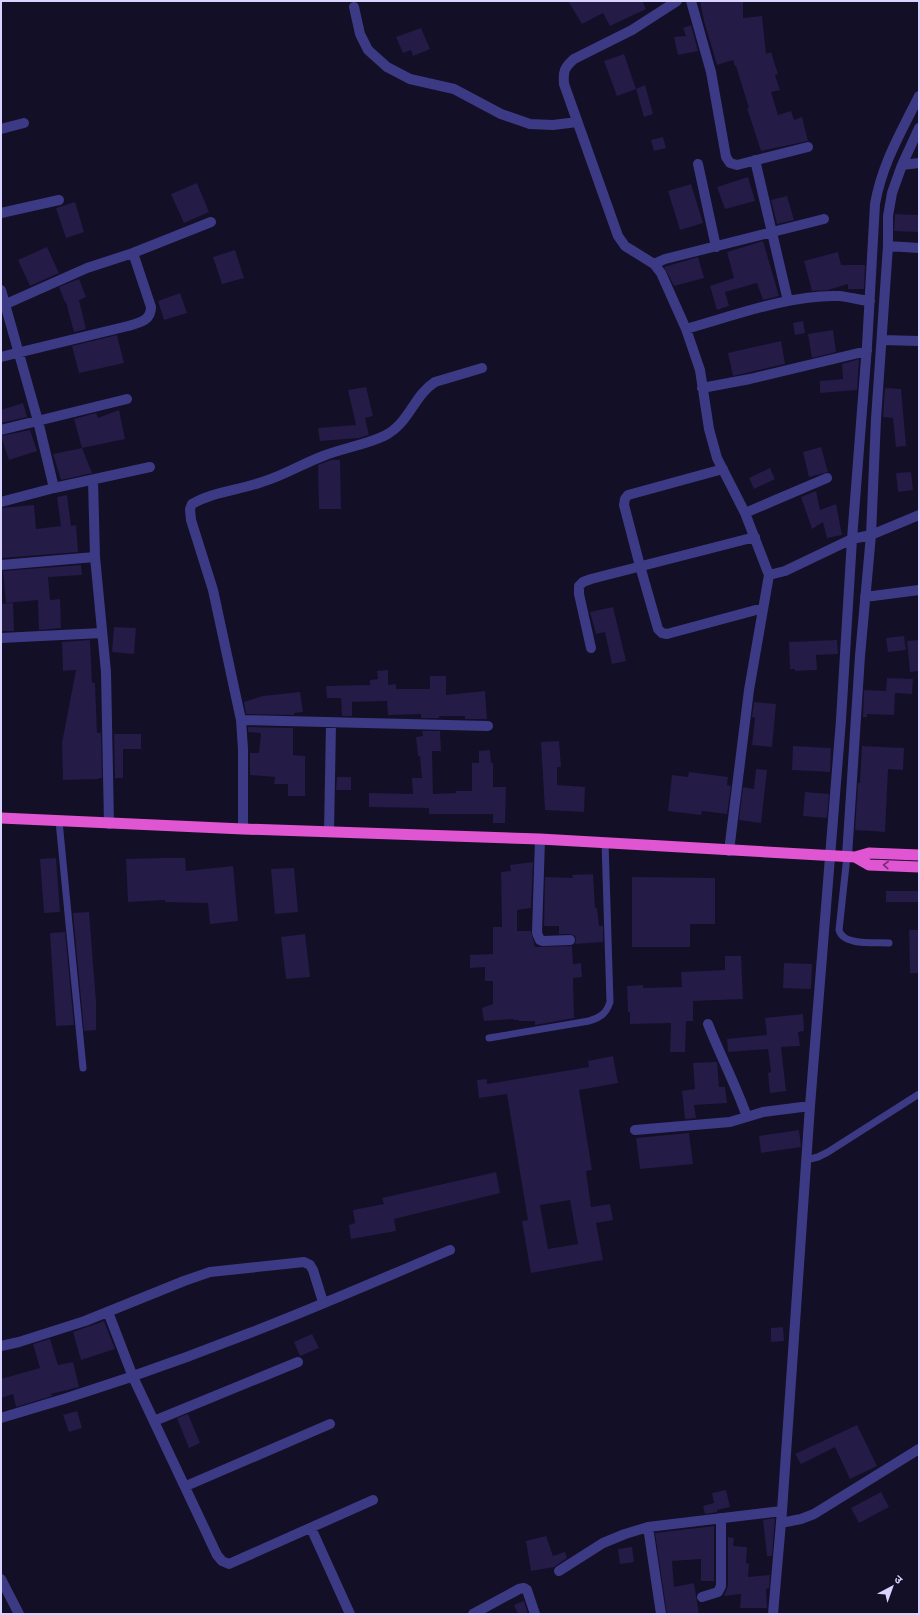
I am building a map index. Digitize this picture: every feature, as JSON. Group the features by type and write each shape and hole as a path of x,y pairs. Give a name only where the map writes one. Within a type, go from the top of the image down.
{"highway":[{"path":"1,818 109,824 540,839 851,857 869,853 919,855"},
{"path":"851,857 869,865 919,867"}],"street":[{"path":"677,1 661,5 632,30 574,59 567,65 563,72 564,84 618,236 625,246 654,264 661,273 686,329 696,357 709,429 717,458 745,513 769,575 749,690 729,851"},
{"path":"691,1 712,72 726,157 730,163 737,165 808,147"},
{"path":"354,8 360,34 368,50 387,67 410,79 454,89 501,114 530,124 553,125 577,122"},
{"path":"851,857 860,656 865,597 862,537 867,351 876,204 878,187 884,166 919,96"},
{"path":"1,129 24,123"},
{"path":"773,1614 782,1511 829,856 841,720 876,419 888,246 888,216 892,193 902,165 919,128"},
{"path":"755,160 788,301"},
{"path":"902,165 919,163"},
{"path":"698,164 716,247"},
{"path":"1,213 59,200"},
{"path":"654,264 665,259 824,219"},
{"path":"6,304 87,268 133,253 211,222"},
{"path":"888,246 919,248"},
{"path":"1,357 128,326 147,319 151,314 151,307 133,253"},
{"path":"1,290 38,421 54,488"},
{"path":"686,329 788,301 813,297 840,296 870,301"},
{"path":"882,340 919,341"},
{"path":"702,388 750,379 867,351"},
{"path":"243,829 243,749 241,720 213,590 191,520 190,509 192,504 212,496 263,482 323,456 383,436 396,428 407,416 429,386 435,382 482,368"},
{"path":"1,430 127,399"},
{"path":"1,502 54,488 150,467"},
{"path":"723,469 628,495 625,499 624,505 658,629 662,633 667,634 763,608"},
{"path":"745,513 827,478"},
{"path":"93,480 96,557 106,672 109,824"},
{"path":"769,575 785,571 862,537 919,515"},
{"path":"591,648 578,586 583,582 755,537"},
{"path":"1,566 96,557"},
{"path":"865,597 919,590"},
{"path":"1,638 102,633"},
{"path":"241,720 488,726"},
{"path":"329,832 331,723"},
{"path":"540,839 537,933 540,940 543,941 570,940"},
{"path":"708,1024 747,1116"},
{"path":"635,1130 730,1122 763,1112 810,1106"},
{"path":"1,1418 133,1377 248,1334 450,1250"},
{"path":"1,1346 19,1342 77,1323 210,1272 304,1262 310,1265 314,1270 323,1302"},
{"path":"108,1312 133,1377 186,1486 217,1555 222,1561 229,1564 373,1500"},
{"path":"154,1421 298,1362"},
{"path":"186,1486 330,1424"},
{"path":"781,1523 801,1519 814,1514 919,1449"},
{"path":"559,1571 603,1543 648,1527 782,1511"},
{"path":"702,1597 718,1592 721,1586 721,1518"},
{"path":"648,1527 661,1614"},
{"path":"311,1528 350,1614"},
{"path":"2,1583 19,1614"},
{"path":"473,1614 519,1589 524,1588 527,1590 535,1614"}],"lane":[{"path":"59,821 83,1068"},
{"path":"489,1038 589,1021 600,1017 607,1010 610,1002 605,842"},
{"path":"851,857 839,930 840,935 845,939 853,941 889,943"},
{"path":"806,1160 818,1157 828,1152 919,1094"}],"building":[{"path":"568,1 642,1 646,9 610,26 603,13 582,24"},
{"path":"700,1 743,1 743,18 762,16 766,54 771,52 778,74 775,75 780,90 771,92 778,115 791,111 794,120 802,117 808,141 761,151 747,108 749,108 736,66 733,60 717,65 704,21"},
{"path":"691,25 698,51 678,55 674,37 686,36 683,28"},
{"path":"421,28 430,49 413,56 411,50 403,53 396,37"},
{"path":"624,54 636,89 617,96 604,61"},
{"path":"645,85 653,114 644,117 636,89"},
{"path":"663,137 666,148 654,151 651,140"},
{"path":"748,177 755,201 725,209 717,187"},
{"path":"197,183 209,212 184,223 171,194"},
{"path":"691,184 703,223 680,230 668,191"},
{"path":"787,196 794,220 777,224 771,200"},
{"path":"75,202 84,232 66,238 56,208"},
{"path":"895,214 919,215 919,232 894,231"},
{"path":"763,241 779,296 763,300 757,283 725,292 729,306 717,310 710,286 734,278 727,252"},
{"path":"47,247 59,273 30,286 18,260"},
{"path":"235,250 244,278 222,284 213,257"},
{"path":"838,252 841,265 865,265 864,289 848,289 848,284 828,290 812,291 804,261"},
{"path":"698,257 704,278 674,286 664,267"},
{"path":"79,279 86,297 79,300 86,329 74,332 66,302 59,287"},
{"path":"180,293 187,313 164,320 158,301"},
{"path":"803,321 805,333 795,335 793,323"},
{"path":"833,330 836,352 812,358 808,334"},
{"path":"117,335 124,363 79,373 72,346"},
{"path":"781,341 785,364 733,376 728,353"},
{"path":"859,359 857,390 820,393 820,381 843,379 842,364"},
{"path":"366,387 373,416 365,418 369,435 359,438 320,441 318,428 356,425 348,390"},
{"path":"885,388 901,389 906,446 896,447 893,418 883,417"},
{"path":"23,403 27,417 1,423 1,410"},
{"path":"119,410 125,439 82,448 74,419 96,413 98,418"},
{"path":"30,430 37,451 9,460 1,436"},
{"path":"821,447 828,472 809,477 803,452"},
{"path":"82,448 92,473 61,480 53,454"},
{"path":"331,460 340,460 341,509 319,509 318,465"},
{"path":"770,468 775,479 754,489 749,478"},
{"path":"911,472 913,490 898,492 896,473"},
{"path":"816,491 820,510 836,504 842,535 827,538 823,522 812,529 801,497"},
{"path":"67,495 71,526 76,525 78,552 1,558 1,508 34,505 36,529 61,526 57,497"},
{"path":"81,565 82,575 48,577 50,600 60,599 61,628 39,630 38,600 6,603 3,571"},
{"path":"13,603 14,631 1,631 1,604"},
{"path":"613,607 626,661 612,664 605,632 596,634 590,612"},
{"path":"114,627 136,628 134,654 112,652"},
{"path":"904,636 906,650 888,652 886,638"},
{"path":"90,640 92,683 95,683 97,733 101,733 102,778 63,780 62,743 76,670 63,671 62,642"},
{"path":"837,640 838,654 816,655 817,670 795,671 795,669 790,669 789,642"},
{"path":"919,640 919,671 910,672 907,641"},
{"path":"388,670 388,685 396,684 396,689 430,689 430,676 446,676 446,695 485,691 487,719 465,719 465,716 421,718 421,714 388,715 387,701 352,702 352,716 342,716 341,698 327,698 326,686 370,685 370,680 378,679 377,671"},
{"path":"887,678 913,679 912,694 895,693 894,715 867,714 867,717 863,717 864,690 886,691"},
{"path":"300,692 303,712 294,713 294,715 246,714 244,702 263,696"},
{"path":"754,702 776,704 772,747 752,745 755,718 752,717"},
{"path":"248,727 293,728 293,755 305,756 305,796 288,796 288,784 274,784 275,777 250,775 250,753 259,753 261,733 248,732"},
{"path":"422,731 440,731 441,751 432,751 433,794 456,793 456,791 472,791 472,763 479,763 479,751 490,750 491,763 493,763 493,787 506,787 505,823 493,823 493,814 429,814 429,808 369,807 369,793 413,794 412,778 422,778 420,756 418,756 416,737 423,736"},
{"path":"114,734 141,734 141,749 123,749 123,778 115,778"},
{"path":"559,741 561,767 557,767 557,785 585,787 584,812 545,810 541,742"},
{"path":"793,746 831,748 830,772 792,770"},
{"path":"862,746 904,748 903,770 888,769 885,832 855,830"},
{"path":"756,769 767,770 761,823 739,820 743,787 754,789"},
{"path":"689,772 728,777 727,785 731,786 727,814 702,811 701,815 668,811 672,775 688,777"},
{"path":"337,777 351,777 351,790 336,790"},
{"path":"805,792 829,794 827,818 803,816"},
{"path":"56,858 60,912 44,913 40,859"},
{"path":"185,858 186,871 233,866 238,921 210,924 208,903 165,902 165,900 128,902 126,859"},
{"path":"533,862 531,908 517,910 517,931 531,931 535,947 572,946 573,964 581,963 582,977 573,978 574,1018 535,1025 535,1021 519,1021 514,1019 484,1021 482,1008 493,1004 493,981 485,981 485,967 470,968 470,955 493,954 493,927 502,927 501,872 511,871 510,865"},
{"path":"294,868 298,912 275,914 271,869"},
{"path":"593,874 595,908 597,908 599,926 603,926 603,942 575,944 575,936 570,934 559,934 559,926 544,926 545,877 573,878 572,875"},
{"path":"632,877 715,878 715,924 690,924 690,947 632,947"},
{"path":"886,891 919,891 919,902 886,902"},
{"path":"89,912 96,1002 96,1030 84,1031 73,913"},
{"path":"909,930 919,930 919,973 910,973"},
{"path":"65,932 74,1025 56,1026 50,933"},
{"path":"305,934 310,977 286,979 281,937"},
{"path":"725,956 741,956 743,999 693,1001 693,1021 686,1021 685,1052 670,1052 671,1023 630,1024 627,986 643,985 643,988 682,987 681,972 725,970"},
{"path":"784,963 812,964 811,989 783,988"},
{"path":"803,1014 804,1031 798,1032 800,1046 781,1047 786,1091 770,1093 768,1073 771,1072 768,1049 728,1052 727,1039 767,1035 765,1018"},
{"path":"613,1056 618,1083 579,1090 592,1170 586,1171 591,1207 610,1204 613,1220 596,1223 603,1260 531,1273 522,1221 528,1220 507,1094 479,1098 477,1080 487,1079 487,1084 589,1067 588,1061","holes":["570,1200 578,1244 548,1249 540,1205"]},
{"path":"717,1062 719,1087 725,1087 727,1103 694,1105 696,1118 685,1119 682,1091 695,1089 693,1063"},
{"path":"799,1130 801,1147 761,1153 759,1136"},
{"path":"689,1133 693,1164 640,1169 636,1138"},
{"path":"496,1172 500,1193 394,1219 396,1231 351,1239 349,1225 355,1223 353,1210 384,1204 382,1198"},
{"path":"104,1321 115,1349 81,1360 73,1332"},
{"path":"783,1327 784,1341 771,1342 771,1328"},
{"path":"312,1334 319,1348 300,1356 294,1342"},
{"path":"50,1339 58,1365 73,1362 79,1387 51,1394 52,1396 16,1407 13,1394 1,1398 1,1379 40,1368 33,1344"},
{"path":"77,1411 82,1428 69,1432 63,1415"},
{"path":"188,1414 200,1443 189,1448 177,1418"},
{"path":"857,1425 877,1466 850,1479 835,1447 801,1464 795,1454"},
{"path":"726,1490 730,1507 717,1510 717,1512 705,1514 703,1506 714,1503 712,1493"},
{"path":"881,1492 889,1507 859,1523 851,1508"},
{"path":"775,1518 772,1556 767,1556 763,1520"},
{"path":"714,1526 714,1581 701,1581 701,1559 672,1561 674,1587 694,1583 699,1614 667,1614 655,1533"},
{"path":"546,1536 553,1556 565,1552 567,1558 554,1567 531,1571 526,1541"},
{"path":"728,1537 734,1538 733,1546 747,1547 746,1563 749,1564 748,1577 770,1575 769,1588 766,1589 767,1608 740,1608 741,1594 724,1596 728,1586"},
{"path":"632,1547 634,1562 620,1564 618,1549"},
{"path":"524,1601 528,1614 518,1614 514,1605"}]}
